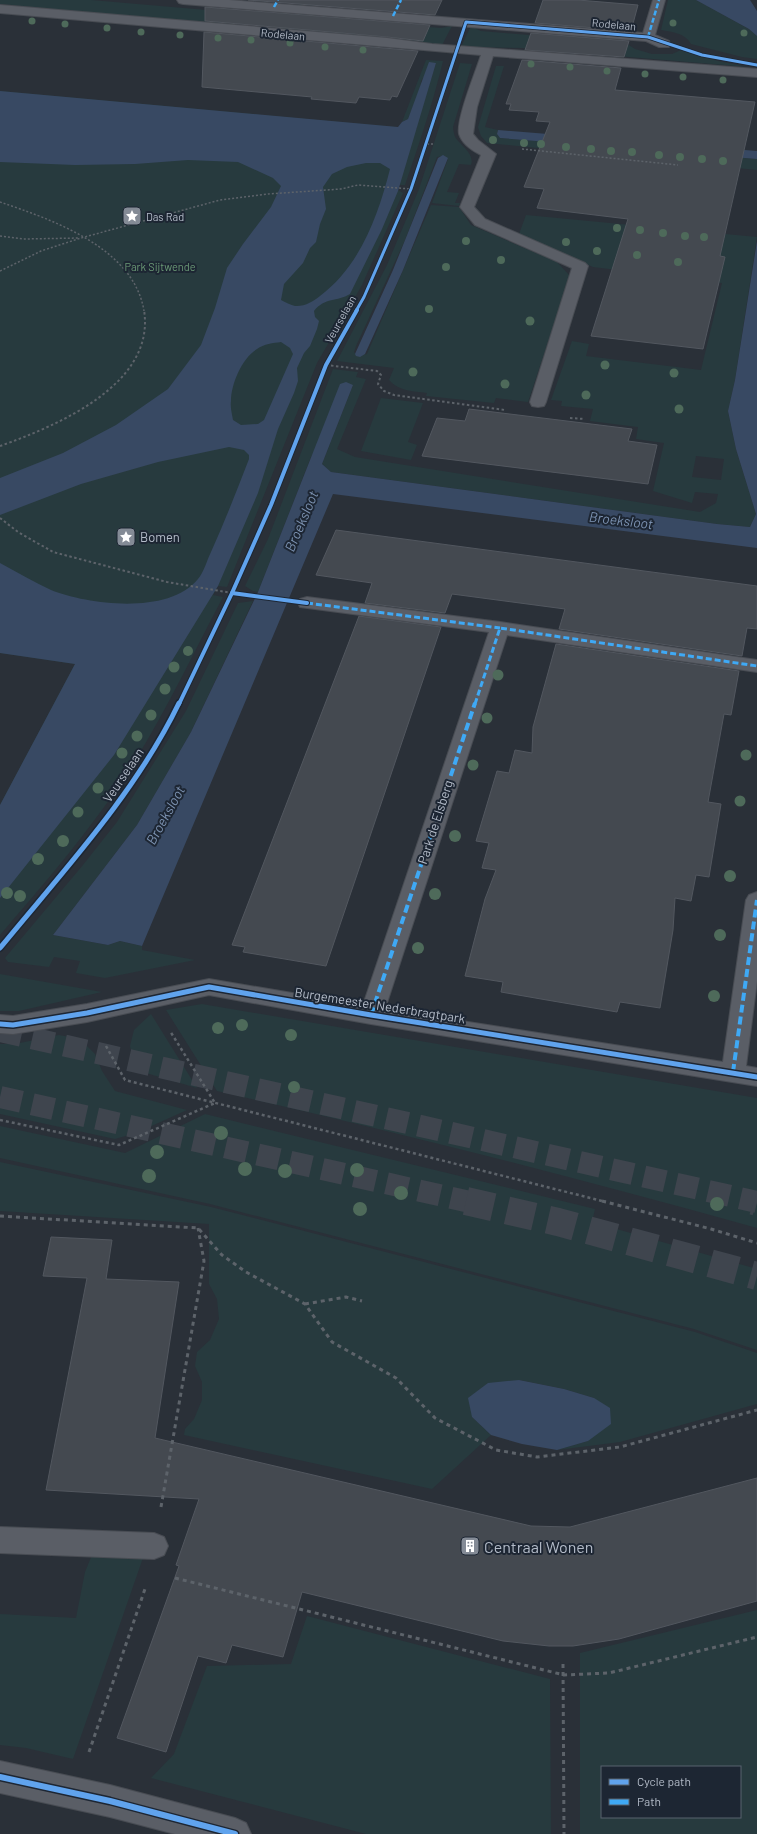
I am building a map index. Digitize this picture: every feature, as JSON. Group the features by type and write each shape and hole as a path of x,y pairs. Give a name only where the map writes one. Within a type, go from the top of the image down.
{"street":[{"name":"Rodelaan","path":"183,0 276,4 393,16 648,37 664,44"},
{"path":"393,16 401,0"},
{"path":"648,37 659,0"},
{"path":"250,31 276,4"},
{"name":"Rodelaan","path":"0,9 387,42 488,53 551,56 757,73"},
{"path":"488,53 467,121 466,133 474,145 489,154 467,207 480,222 580,266 538,402"},
{"path":"307,603 500,628 757,666"},
{"name":"Park de Elsberg","path":"371,1015 500,628"},
{"path":"733,1072 757,900"},
{"name":"Burgemeester Nederbragtpark","path":"0,1024 13,1025 87,1013 209,987 371,1015 757,1077"},
{"path":"0,1540 152,1559"},
{"path":"0,1777 75,1793 235,1834"}],"path":[{"path":"424,151 429,136"},
{"path":"474,145 678,165"},
{"path":"408,196 414,181"},
{"path":"0,271 41,251 81,238 220,200 268,194 327,190 358,185 411,188"},
{"path":"0,202 31,212 81,238 108,256 127,272 140,293 145,311 146,331 140,352 127,371 107,392 87,406 25,438 0,446"},
{"path":"0,236 23,239 81,238"},
{"path":"326,364 378,371 382,375 378,384 384,391 394,395 509,410"},
{"path":"570,418 585,419"},
{"path":"0,518 18,532 53,552 167,582 239,594"},
{"path":"229,600 235,586"},
{"path":"151,1000 215,1102"},
{"path":"87,1013 125,1080 696,1226 757,1243"},
{"path":"0,1120 119,1145 215,1102"},
{"path":"0,1216 198,1228 222,1255 246,1272 305,1304 332,1342 396,1378 435,1418 478,1442 496,1450 537,1457 620,1447 757,1410"},
{"path":"75,1793 152,1559 204,1261 198,1228"},
{"path":"305,1304 346,1297 362,1301"},
{"path":"152,1559 564,1675 609,1673 757,1637"},
{"path":"563,1664 564,1834"}],"green space":[{"path":"0,0 91,0 218,11 236,8 226,25 0,4"},
{"path":"668,0 696,0 749,29 757,36 757,59 742,57 691,44 682,35 661,30"},
{"path":"295,14 304,14 311,18 441,28 452,26 442,45 394,38 280,29 274,23"},
{"path":"472,27 481,31 598,41 606,38 621,40 635,49 652,54 672,54 681,50 718,61 748,67 522,48 461,47 470,28"},
{"name":"Park Sijtwende","path":"426,60 443,61 421,139 405,185 399,185 398,190 403,193 362,285 317,363 227,587 218,586 213,595 223,597 154,728 124,779 68,854 0,935 0,805 75,664 0,653 0,91 417,129 416,126 436,63 421,81 420,89 408,119 402,122"},
{"path":"460,63 472,64 453,129 455,137 467,150 472,161 471,165 459,164 447,192 459,193 455,203 460,203 459,206 432,203 448,159 443,156 437,157 405,240 354,352 357,356 367,354 431,205 459,207 471,225 557,262 570,276 528,402 496,398 494,403 426,396 427,393 406,390 393,384 389,380 394,368 337,361 387,265 419,189"},
{"path":"496,66 504,66 485,127 498,130 497,134 500,138 757,159 757,170 487,143 481,136 478,127"},
{"path":"526,215 757,237 735,380 728,411 736,449 756,514 750,527 717,524 331,472 322,464 353,385 311,457 258,592 245,586 268,539 333,369 358,372 356,377 366,379 337,449 355,457 700,512 716,503 718,494 695,492 692,503 653,491 664,443 636,439 638,427 590,421 593,409 561,406 562,401 551,400 572,341 589,344 586,356 701,370 722,283 593,267 519,234","holes":["696,456 724,459 721,480 692,477"]},
{"path":"381,398 423,403 408,442 417,445 411,460 361,451"},
{"path":"253,601 191,732 137,825 53,935 108,945 120,941 142,946 142,950 195,960 105,978 76,973 80,961 54,957 49,967 8,962 5,958 117,822 186,711 238,603"},
{"path":"0,974 102,992 19,1011 0,1011"},
{"path":"202,1004 757,1098 757,1228 488,1156 217,1091 166,1010"},
{"path":"151,1014 197,1088 146,1073 134,1062 130,1046 134,1030"},
{"path":"59,1035 80,1039 95,1054 102,1071 115,1091 187,1110 136,1133 115,1139 0,1114 0,1044 15,1044"},
{"path":"205,1114 595,1209 592,1222 757,1269 757,1350 694,1329 210,1204 0,1158 0,1126 125,1153"},
{"path":"0,1162 211,1207 695,1332 757,1353 757,1404 620,1442 557,1450 588,1441 594,1398 564,1389 519,1380 472,1417 491,1435 432,1489 184,1435 185,1429 194,1419 202,1400 202,1382 195,1366 197,1352 210,1340 219,1319 217,1299 209,1284 209,1224 0,1211"},
{"path":"92,1555 144,1555 73,1759 26,1748 0,1745 0,1614 76,1618 85,1572"},
{"path":"757,1610 757,1834 580,1834 580,1653"},
{"path":"307,1616 550,1679 551,1834 366,1834 151,1778 174,1754 207,1666 291,1664"}],"water":[{"path":"696,0 750,0 757,11 757,36 749,29"},
{"path":"429,62 436,63 398,191 382,229 350,294 322,304 314,311 315,317 319,321 317,329 310,346 304,353 297,368 298,381 278,429 258,493 218,586 114,755 0,898 0,805 75,664 0,653 0,563 51,590 86,600 128,604 168,598 185,590 198,579 202,573 249,459 249,455 244,450 229,447 158,462 81,484 0,515 0,478 63,453 116,425 168,389 201,345 215,308 227,268 271,207 281,186 273,178 238,162 188,160 135,164 75,165 0,162 0,91 398,127 402,122 408,119","holes":["366,163 380,163 390,169 380,204 366,239 357,255 334,284 312,302 302,306 295,306 281,300 284,284 303,263 310,248 316,242 320,224 326,209 323,187 332,174 347,167","281,342 290,348 293,354 264,420 258,424 241,425 233,420 231,406 233,387 238,372 242,365 257,349 272,343"]},
{"path":"498,130 757,151 757,159 500,138 497,134"},
{"name":"Broeksloot","path":"757,241 757,548 333,494 142,946 120,941 108,945 53,935 137,825 191,732 258,592 340,384 346,382 353,385 322,464 331,472 717,524 750,527 756,514 736,449 728,411 735,380"},
{"path":"519,1380 564,1389 594,1398 610,1408 611,1424 588,1441 557,1450 522,1444 491,1435 472,1417 468,1398 488,1383"}],"building":[{"path":"248,0 442,0 435,15"},
{"path":"543,0 578,0 638,5 631,31 535,23"},
{"path":"205,7 430,25 423,41 205,21"},
{"path":"204,32 418,51 397,97 392,96 390,100 359,97 356,103 311,99 312,97 202,87"},
{"path":"531,33 629,41 624,57 525,50"},
{"path":"522,60 621,68 615,90 755,102 720,256 725,257 703,349 591,336 628,219 537,208 544,189 524,187 550,122 536,121 539,112 509,110 511,104 506,104"},
{"path":"469,409 632,429 628,441 657,445 648,484 422,456 437,418 465,421"},
{"path":"336,530 757,586 757,629 747,628 742,656 559,629 565,609 452,594 445,613 365,603 372,583 316,575"},
{"path":"359,616 441,627 326,966 243,952 245,947 232,945"},
{"path":"556,644 739,671 731,715 724,714 708,802 721,804 709,877 696,875 691,901 675,898 673,930 660,1008 620,1002 617,1012 501,992 503,982 465,976 485,899 496,870 482,868 489,843 476,841 497,771 509,773 515,750 532,753 533,727"},
{"name":"Centraal Wonen","path":"51,1237 112,1240 106,1279 179,1282 155,1438 531,1526 570,1527 757,1478 757,1601 619,1639 573,1646 549,1646 503,1641 302,1592 283,1657 232,1645 226,1663 198,1656 166,1752 117,1738 179,1566 176,1565 199,1499 46,1490 87,1278 43,1276"}],"waterway":[{"path":"360,354 398,270 443,158"}],"tunnel":[{"path":"0,1031 757,1202 754,1201"},
{"path":"0,1097 470,1202"},
{"path":"466,1201 558,1222 757,1276"}],"marked path":[{"path":"274,7 278,0"},
{"path":"393,16 401,0"},
{"path":"648,37 659,0"},
{"path":"307,603 500,628"},
{"path":"371,1015 500,628 757,666"},
{"path":"733,1072 757,900"}],"cycle path":[{"name":"Veurselaan","path":"0,948 121,800 164,734 232,593 271,505 326,365 364,297 411,189 466,22 648,37 674,47 702,55 757,65"},
{"path":"232,593 307,603"},
{"path":"0,1024 13,1025 87,1013 209,987 371,1015 757,1077"},
{"path":"0,1777 110,1801 235,1834"}],"place":[{"name":"Das Rad","path":"132,216"},
{"name":"Bomen","path":"126,537"},
{"name":"Centraal Wonen","path":"470,1546"}]}
